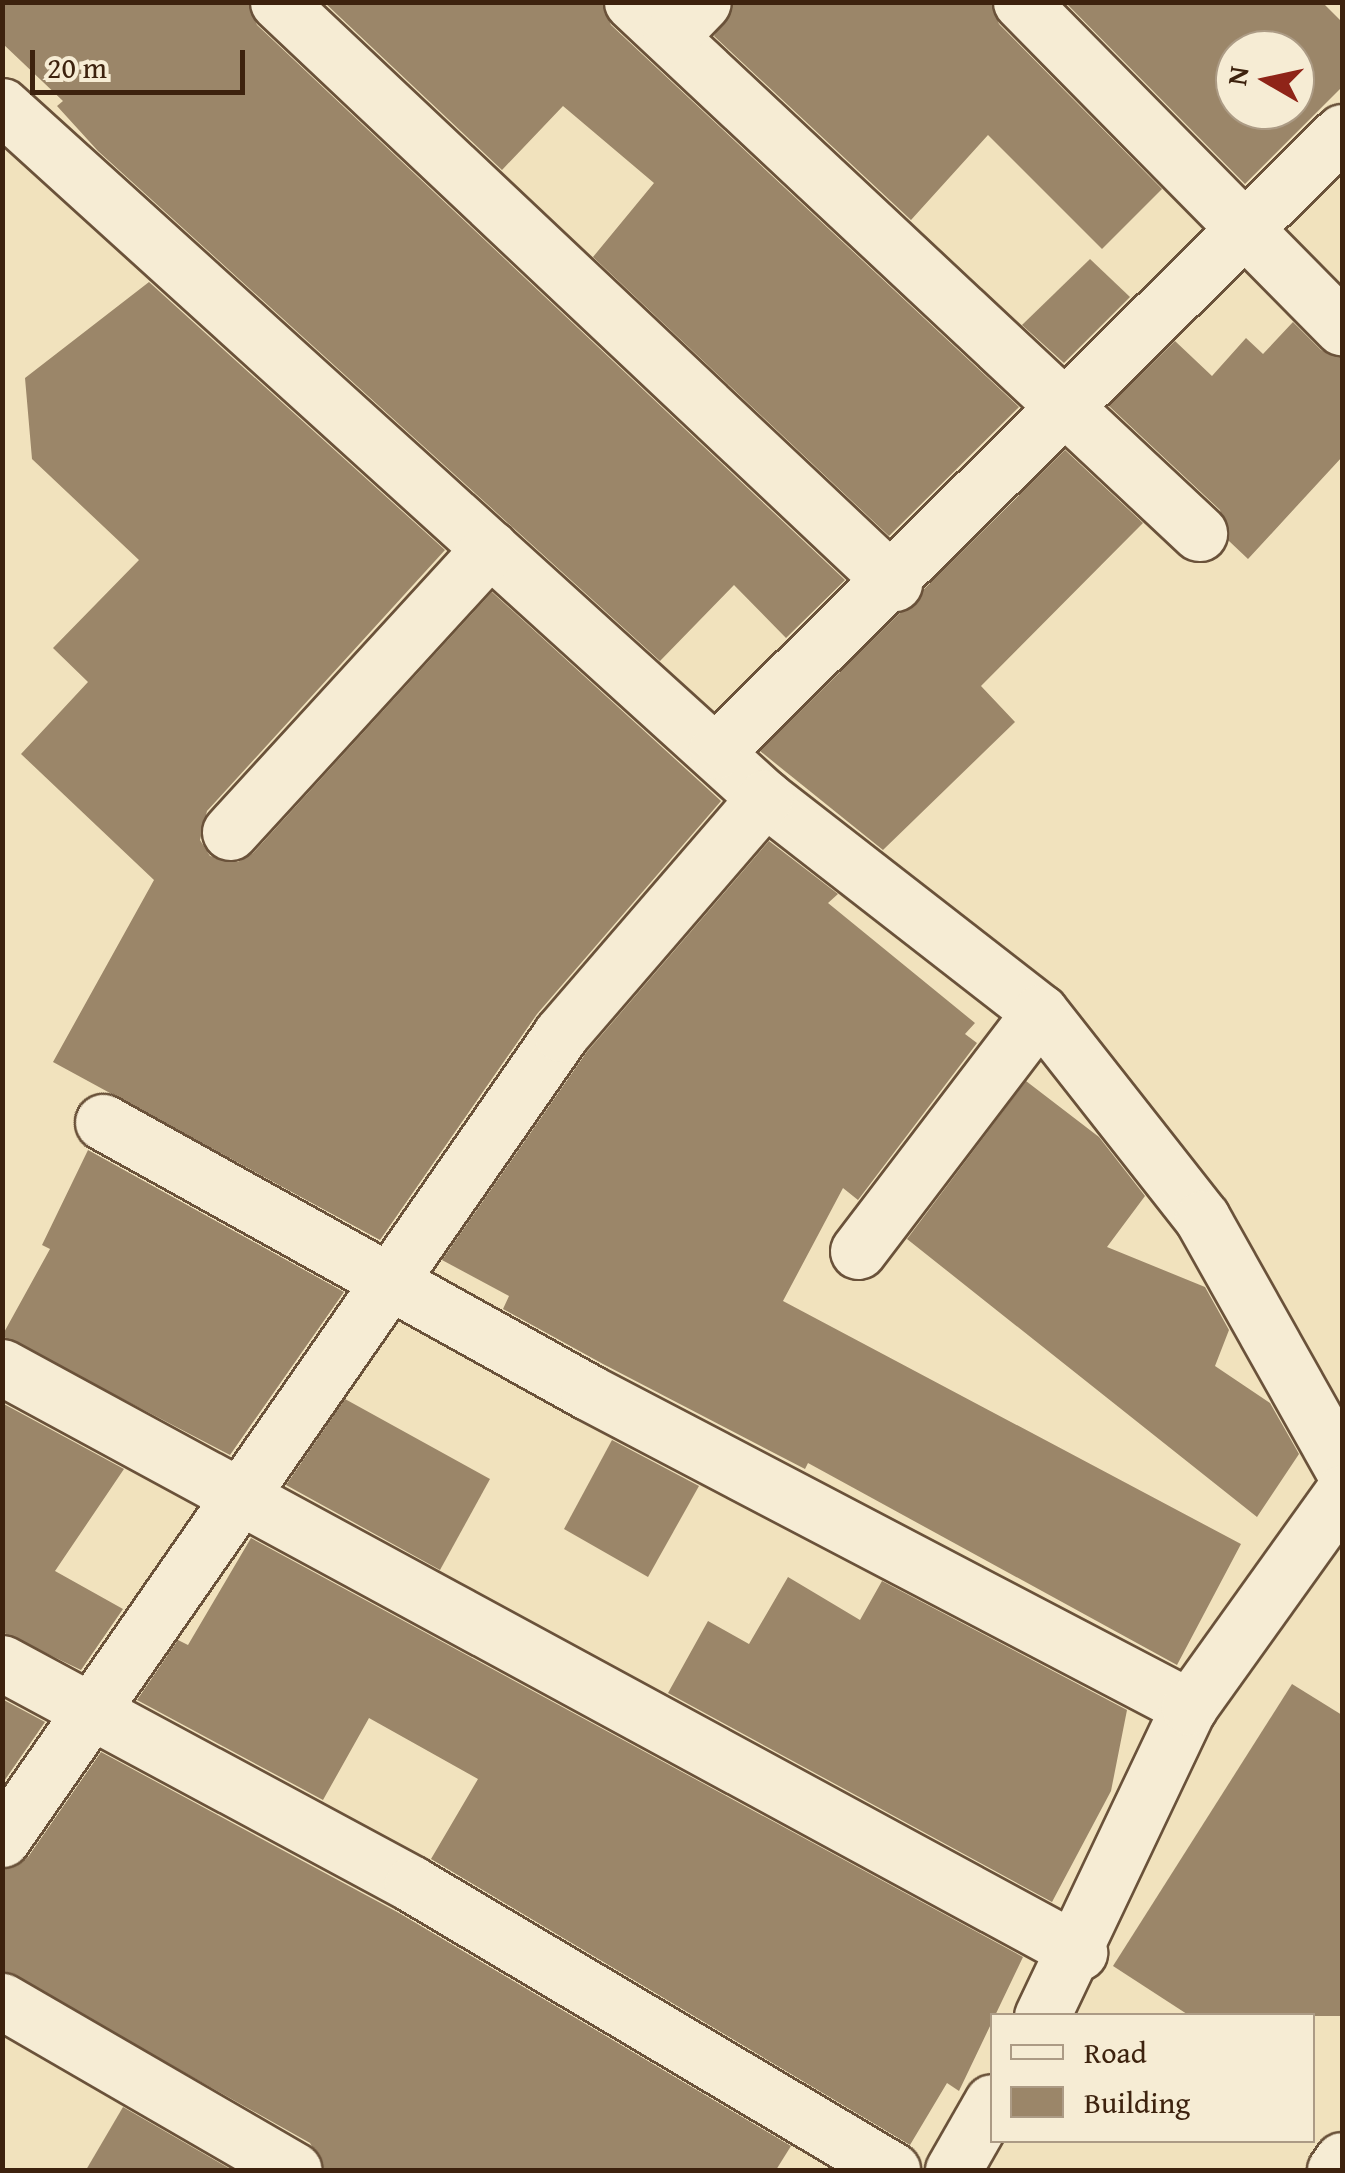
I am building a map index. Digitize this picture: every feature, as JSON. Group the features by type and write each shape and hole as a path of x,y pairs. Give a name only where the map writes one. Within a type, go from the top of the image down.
{"street":[{"path":"278,2 894,582"},
{"path":"1021,2 1242,231 1342,328"},
{"path":"668,14 1199,533"},
{"path":"2,106 765,798 1040,1012 1202,1218 1342,1467"},
{"path":"716,751 1069,410 1342,132"},
{"path":"230,832 490,548"},
{"path":"2,1839 561,1034 765,798"},
{"path":"858,1251 1040,1012"},
{"path":"104,1122 390,1282 1188,1706"},
{"path":"2,1367 1079,1952"},
{"path":"1044,2013 1079,1952 1188,1706 1342,1493"},
{"path":"2,1663 412,1884 892,2170"},
{"path":"2,2001 294,2170"},
{"path":"953,2170 990,2105"},
{"path":"1335,2170 1342,2160"}],"building":[{"path":"2,2 248,2 257,25 845,580 786,638 734,585 660,661 98,151 57,106 63,101 2,43"},
{"path":"324,2 602,2 611,25 1019,407 889,536 593,257 654,183 563,106 502,170"},
{"path":"733,2 991,2 999,24 1162,189 1102,249 988,135 911,220 714,36"},
{"path":"1065,2 1322,2 1342,22 1342,87 1315,114 1315,30 1215,30 1215,130 1299,130 1245,184"},
{"path":"1090,259 1130,297 1064,363 1022,325"},
{"path":"149,282 445,550 207,811 200,840 210,856 238,862 253,853 492,592 721,801 537,1014 380,1240 53,1062 154,880 21,754 88,682 53,648 139,560 32,459 25,378"},
{"path":"1293,322 1321,350 1342,357 1342,457 1248,559 1229,541 1220,510 1109,406 1175,341 1212,376 1246,338 1263,354"},
{"path":"1065,450 1143,523 981,686 1015,722 883,850 760,751"},
{"path":"769,841 838,894 828,903 975,1023 965,1034 977,1043 858,1200 843,1188 783,1301 1241,1544 1177,1665 808,1463 805,1469 503,1309 509,1296 442,1260 586,1053"},
{"path":"1026,1081 1099,1137 1145,1196 1107,1247 1205,1287 1229,1330 1215,1366 1270,1403 1299,1454 1257,1517 907,1239"},
{"path":"88,1150 344,1292 230,1455 2,1336 50,1249 42,1245"},
{"path":"345,1399 490,1479 440,1570 286,1485"},
{"path":"2,1403 124,1469 55,1571 123,1609 81,1670 2,1632"},
{"path":"612,1440 699,1486 648,1577 564,1529"},
{"path":"251,1538 1023,1957 996,2013 990,2013 990,2026 959,2091 947,2083 910,2145 431,1859 478,1779 369,1718 323,1800 137,1700 178,1640 188,1645"},
{"path":"788,1577 860,1620 882,1581 1127,1710 1111,1791 1052,1902 668,1693 708,1621 749,1644"},
{"path":"1292,1684 1342,1715 1342,2016 1185,2013 1113,1966"},
{"path":"2,1699 45,1722 2,1784"},
{"path":"101,1752 399,1913 791,2146 776,2170 325,2170 310,2143 2,1970 2,1870 28,1857"},
{"path":"123,2107 232,2170 86,2170"}]}
